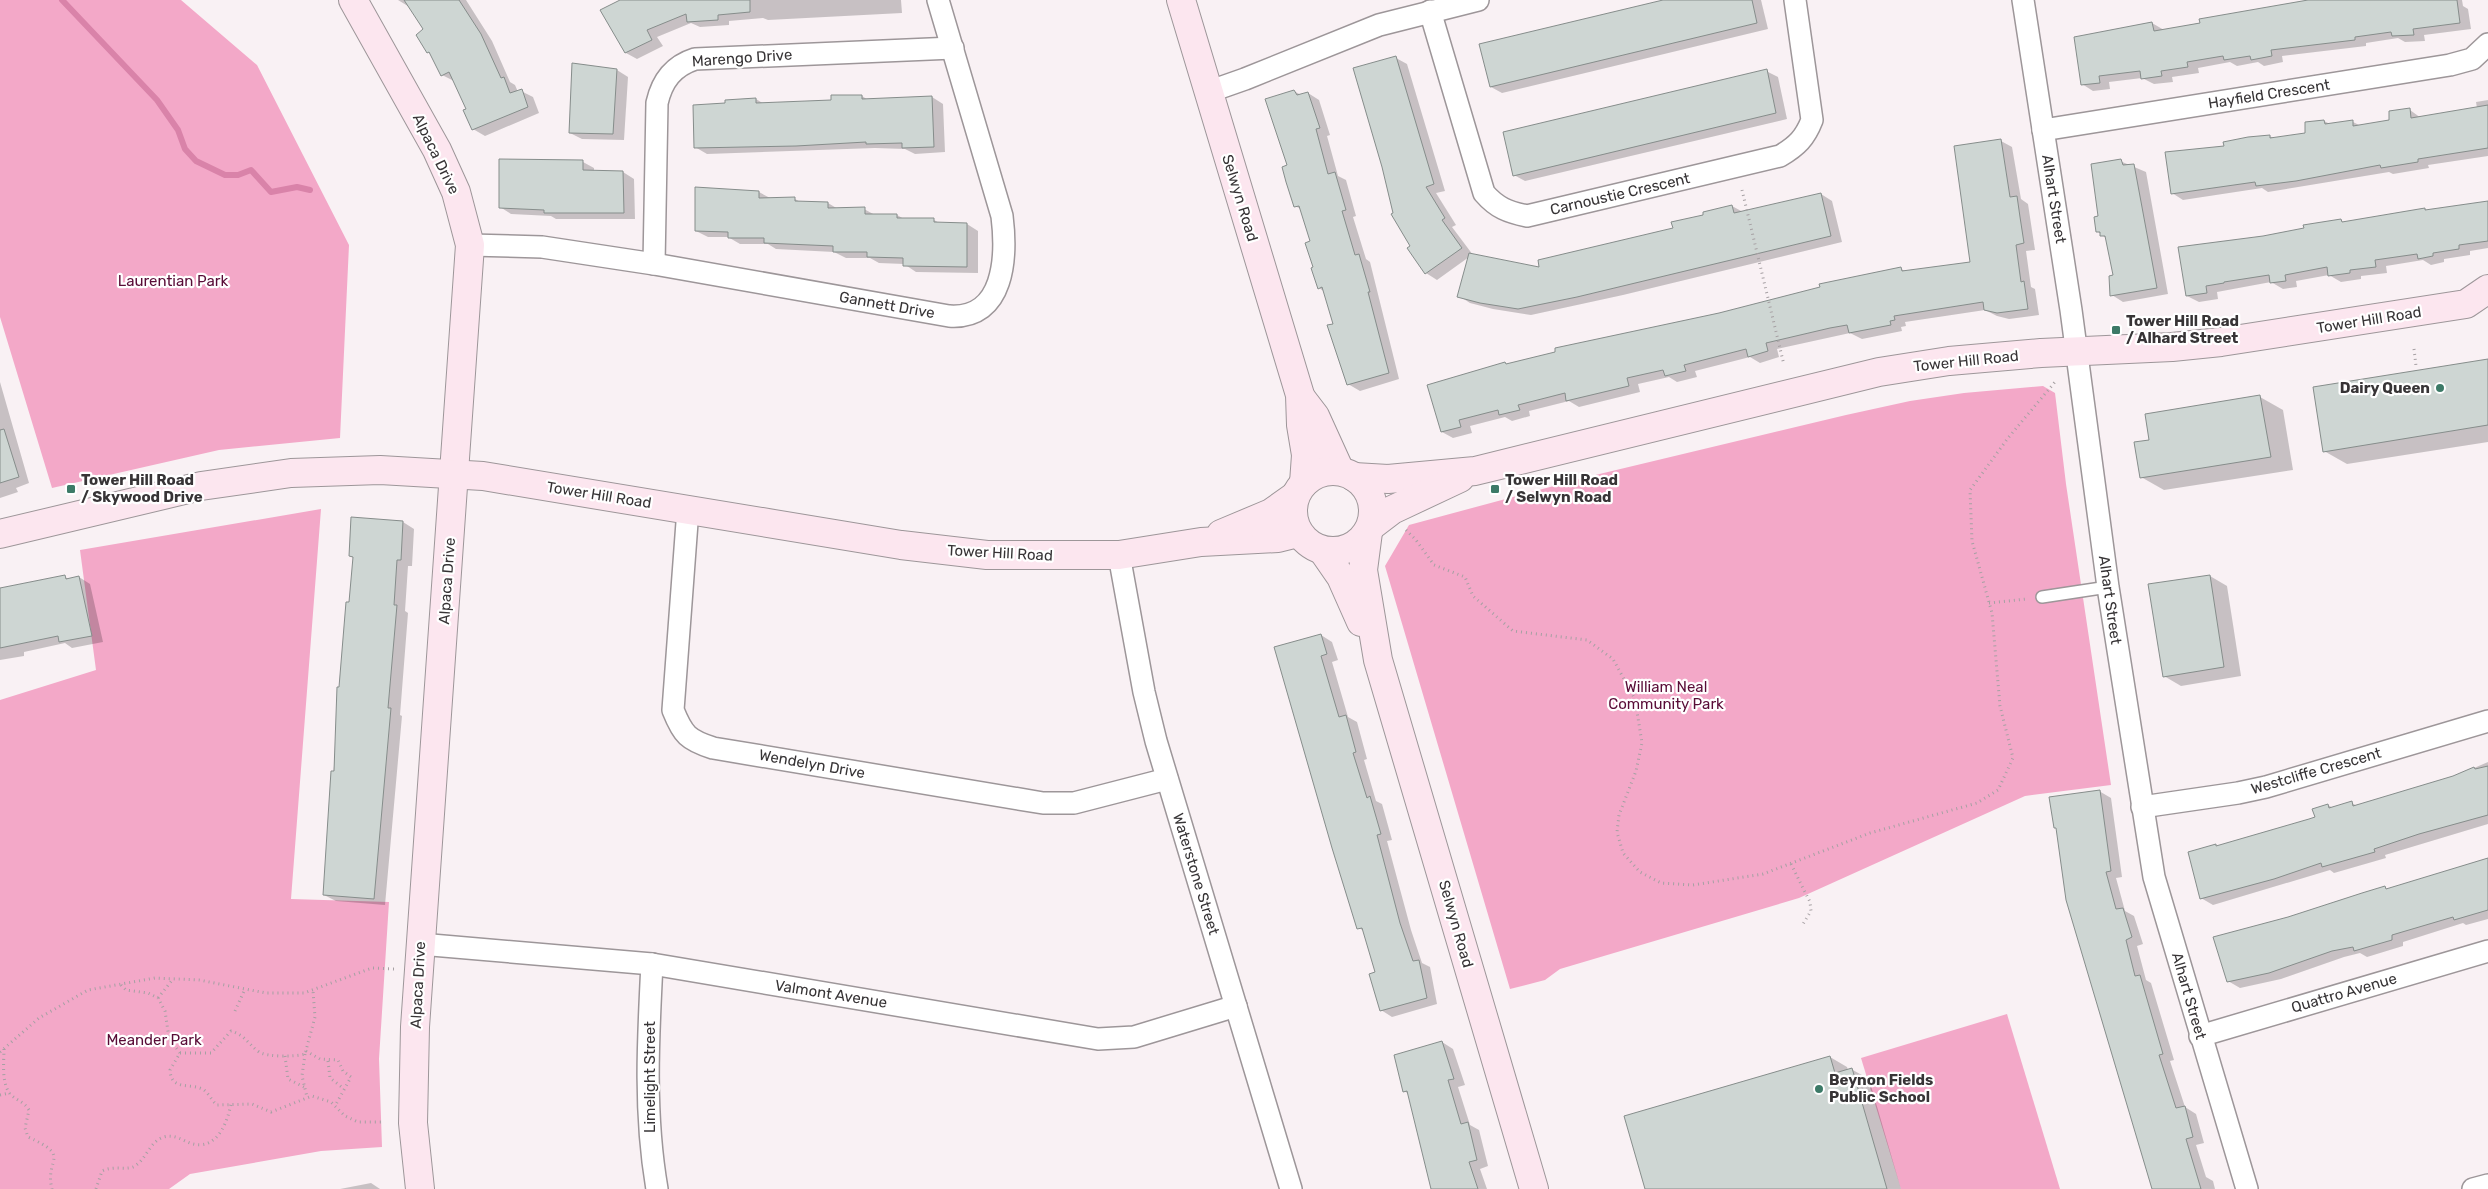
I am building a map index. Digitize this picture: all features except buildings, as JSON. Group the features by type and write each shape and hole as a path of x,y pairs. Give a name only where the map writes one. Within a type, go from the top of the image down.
{"street":[{"name":"Alpaca Drive","path":"353,0 437,150 456,192 470,244 420,944 413,1076 413,1123 420,1189"},
{"name":"Gannett Drive","path":"470,244 542,247 654,264 949,316 963,317 978,310 993,297 999,282 1004,256 1002,216 938,0"},
{"name":"Selwyn Road","path":"1181,0 1300,395 1301,426 1306,455 1300,489"},
{"path":"1208,92 1379,26 1478,0"},
{"name":"Carnoustie Crescent","path":"1430,12 1484,193 1494,204 1506,212 1527,216 1780,156 1797,146 1812,120 1794,0"},
{"name":"Alhart Street","path":"2023,0 2077,353 2108,587 2154,877 2247,1189"},
{"name":"Hayfield Crescent","path":"2043,130 2450,65 2472,59 2488,44"},
{"name":"Marengo Drive","path":"654,264 657,103 661,86 682,63 695,59 953,48"},
{"name":"Tower Hill Road","path":"1347,474 1388,479 1475,471 1879,372 1949,361 2041,353 2077,353 2221,342 2481,301"},
{"name":"Selwyn Road","path":"1300,395 1315,416 1347,474"},
{"name":"Tower Hill Road","path":"0,534 161,495 245,479 329,471 380,470 455,474 688,509 901,545 987,555 1119,555 1201,542 1278,538 1298,532"},
{"name":"Tower Hill Road","path":"1369,529 1392,510 1475,471"},
{"path":"1320,473 1347,474 1369,493 1373,504 1369,529 1360,542 1349,549 1336,552 1323,551 1305,541 1298,532 1293,521 1292,508 1300,489 1320,473"},
{"name":"Tower Hill Road","path":"1201,542 1271,513 1300,489"},
{"name":"Wendelyn Drive","path":"688,509 673,710 680,727 691,740 713,748 1043,803 1074,803 1168,779"},
{"name":"Selwyn Road","path":"1369,529 1363,570 1378,660 1534,1189"},
{"name":"Selwyn Road","path":"1323,551 1341,577 1378,660"},
{"name":"Waterstone Street","path":"1119,555 1144,692 1168,779 1291,1189"},
{"name":"Westcliffe Crescent","path":"2142,807 2266,787 2488,721"},
{"name":"Valmont Avenue","path":"420,944 652,964 1098,1039 1134,1037 1236,1006"},
{"name":"Quattro Avenue","path":"2200,1036 2488,951"},
{"name":"Limelight Street","path":"652,964 647,1058 648,1115 656,1189"},
{"path":"2474,1189 2488,1185"}],"lane":[{"path":"2042,597 2108,587"}],"path":[{"path":"1742,190 1784,365"},
{"path":"2414,349 2416,366"},
{"path":"1400,524 1416,540 1434,565 1465,577 1473,596 1513,630 1587,640 1612,659 1634,699 1642,743 1636,770 1619,815 1617,832 1623,854 1640,872 1661,882 1693,885 1736,880 1791,864 1870,833 1976,803 1998,790 2013,758 2000,706 1990,603 1972,541 1970,490 2008,438 2056,382"},
{"path":"1990,603 2042,597"},
{"path":"1791,864 1810,902 1811,911 1803,924"},
{"path":"0,1052 39,1018 88,990 155,978 198,980 266,993 313,991 372,968 400,969"},
{"path":"158,998 173,979"},
{"path":"121,984 126,990 148,993 158,998 165,1011 169,1038 180,1053"},
{"path":"236,1011 245,989"},
{"path":"307,1097 302,1076 305,1052 315,1017 313,991"},
{"path":"180,1053 211,1053 231,1031 241,1034 260,1053 292,1058 305,1052 328,1061 340,1061 343,1071 351,1078 350,1082 343,1088 335,1106"},
{"path":"4,1048 4,1074 7,1089 25,1103 29,1110 25,1128 28,1137 48,1146 54,1155 54,1167 50,1179 52,1189"},
{"path":"180,1053 170,1070 171,1076 176,1083 183,1087 203,1089 217,1105 252,1104 271,1112 312,1096 335,1106 344,1116 358,1122 381,1122"},
{"path":"284,1056 288,1079 304,1087"},
{"path":"328,1061 330,1078 343,1088"},
{"path":"0,1095 10,1093"},
{"path":"96,1189 102,1171 110,1167 134,1167 142,1161 158,1140 164,1137 178,1137 200,1144 213,1140 225,1127 231,1104"}],"green space":[{"name":"Laurentian Park","path":"0,0 181,0 257,65 349,245 340,438 219,450 52,488 0,317"},
{"name":"William Neal Community Park","path":"2043,386 2055,393 2066,484 2111,785 2025,796 1799,898 1560,969 1545,980 1510,989 1385,566 1409,525 1587,477 1846,415 1910,401 1964,393"},
{"name":"Meander Park","path":"321,509 291,899 389,902 379,1059 382,1147 321,1151 190,1174 169,1189 0,1189 0,700 96,670 80,550"},
{"path":"2007,1014 2060,1189 1901,1189 1861,1058"}],"waterway":[{"path":"62,0 157,100 178,130 185,149 196,161 225,175 238,175 251,170 271,192 297,187 310,190"}],"place":[{"name":"Tower Hill Road / Alhard Street","path":"2116,330"},
{"name":"Dairy Queen","path":"2440,388"},
{"name":"Tower Hill Road / Skywood Drive","path":"71,489"},
{"name":"Tower Hill Road / Selwyn Road","path":"1495,489"},
{"name":"Beynon Fields Public School","path":"1819,1089"}]}
